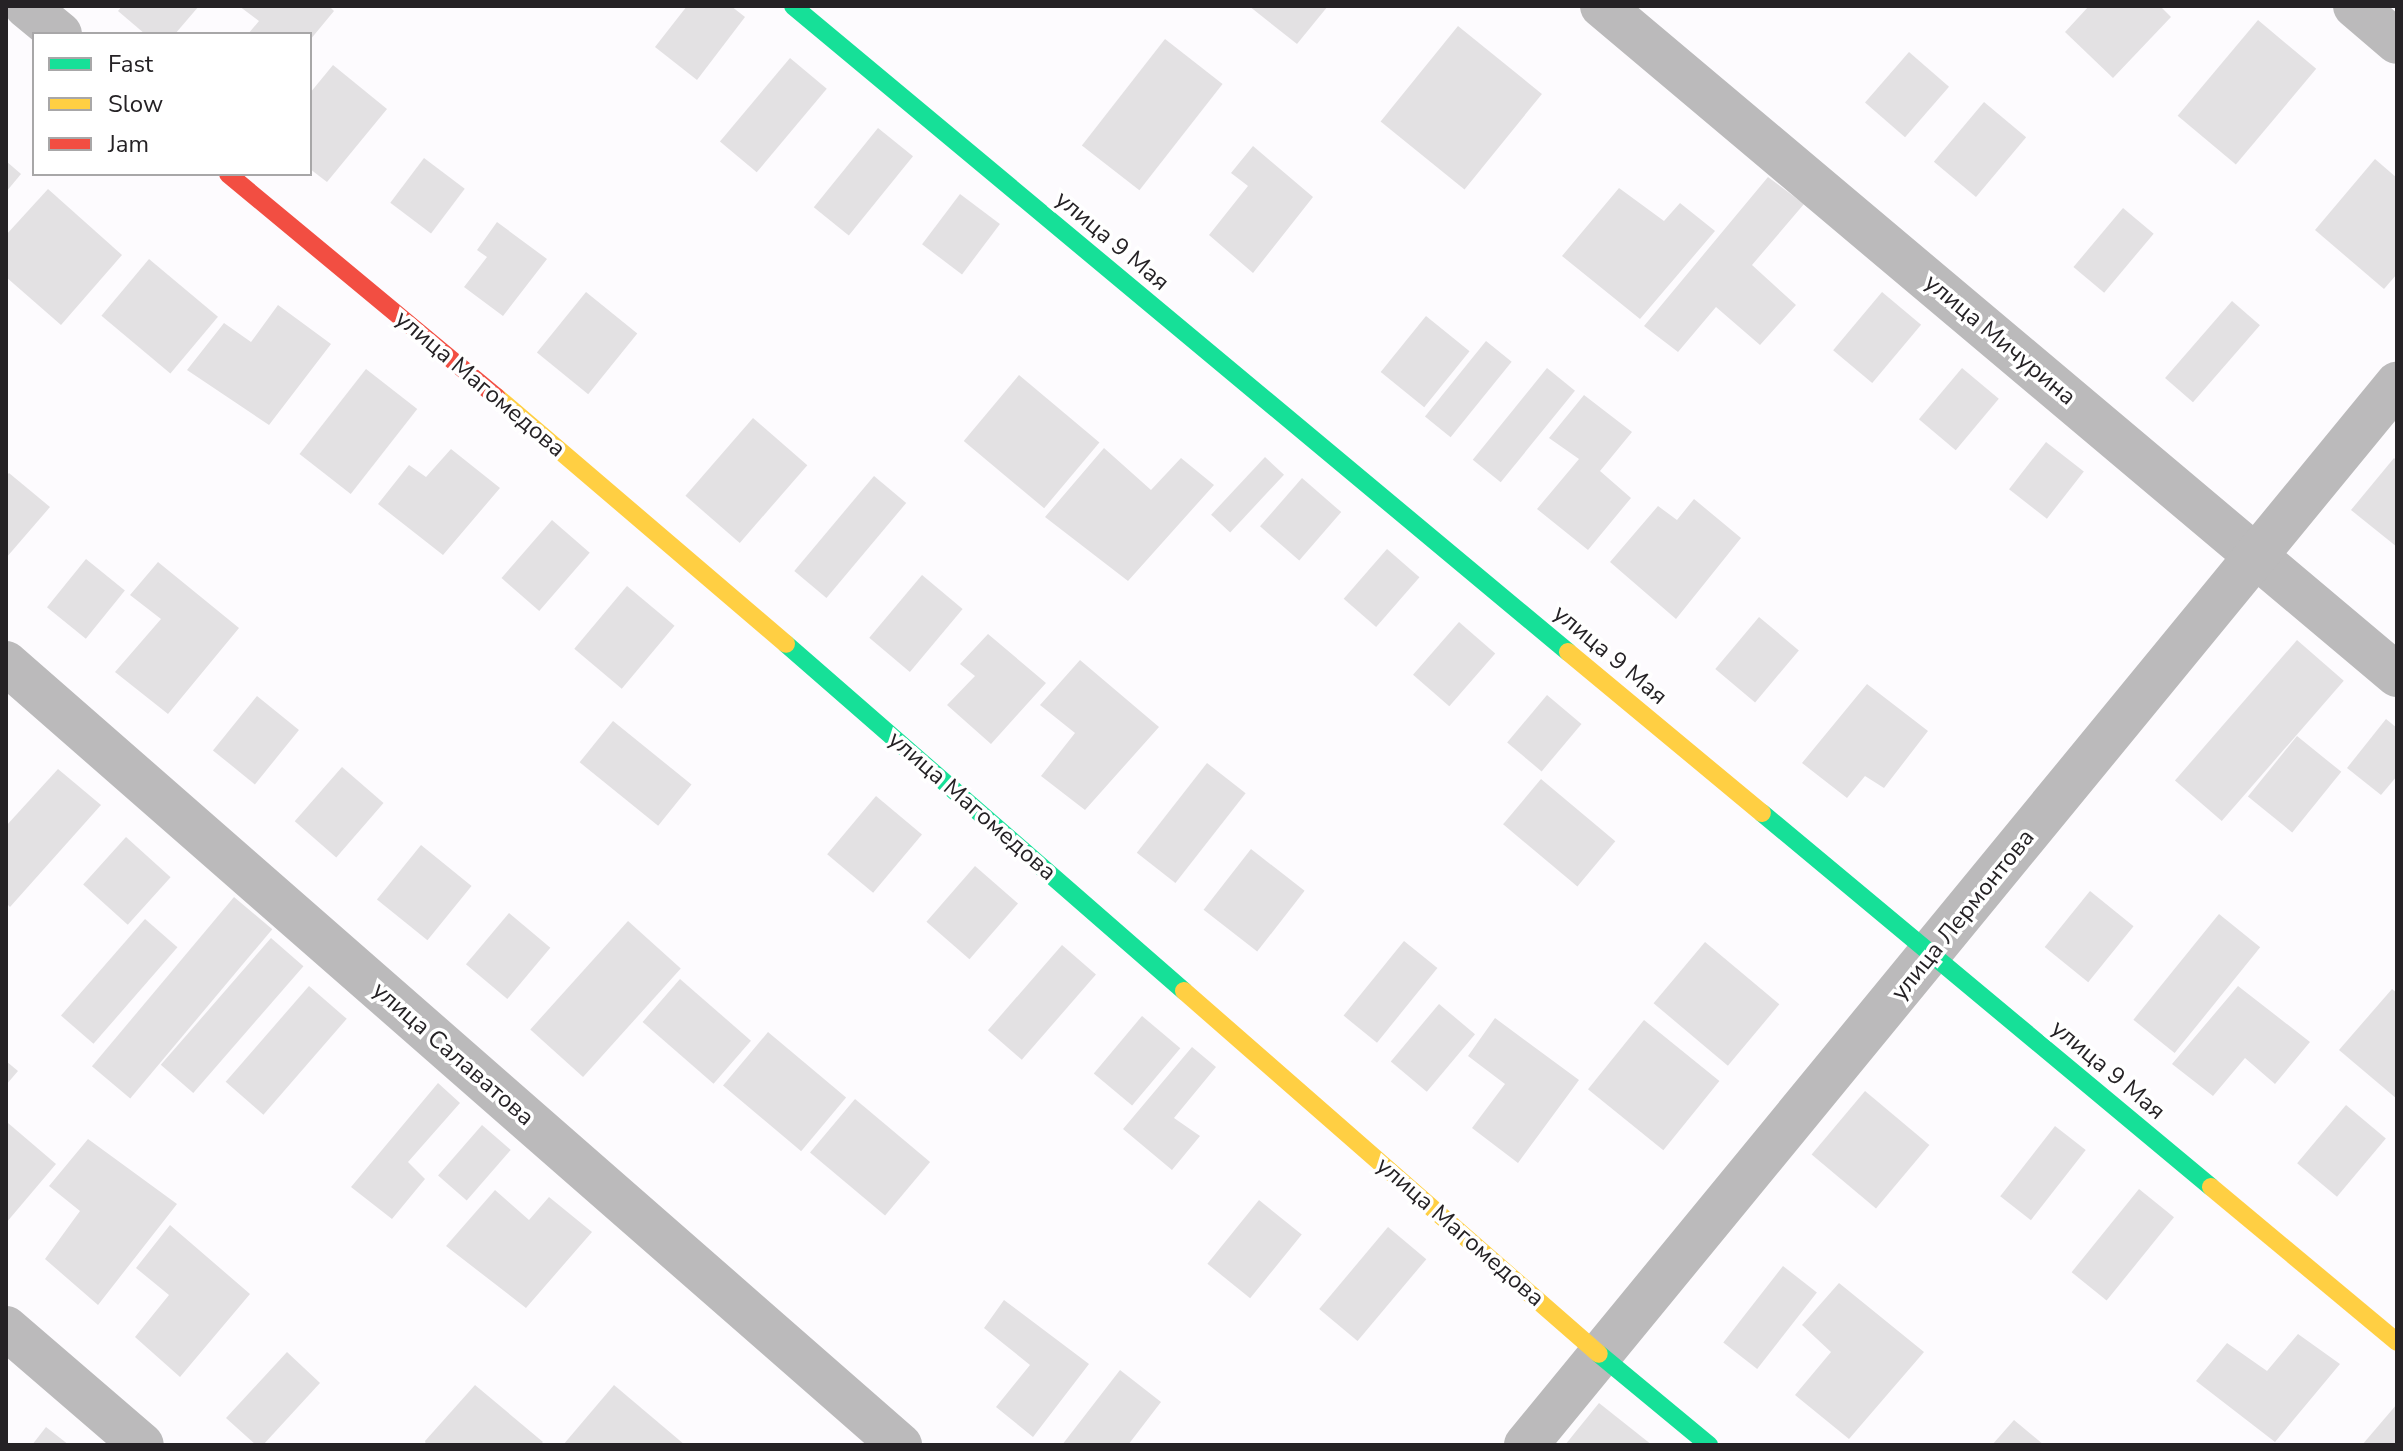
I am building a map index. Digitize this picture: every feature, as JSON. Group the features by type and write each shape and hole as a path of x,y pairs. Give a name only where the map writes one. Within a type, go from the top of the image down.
{"street":[{"path":"26,6 58,32"},
{"name":"улица 9 Мая","path":"793,6 2397,1342"},
{"name":"улица Мичурина","path":"1602,6 2397,675"},
{"path":"2355,6 2397,42"},
{"name":"улица Магомедова","path":"230,176 660,533 1600,1355 1709,1445"},
{"name":"улица Лермонтова","path":"1526,1445 2397,384"},
{"name":"улица Салаватова","path":"6,663 900,1445"},
{"path":"6,1328 142,1445"}],"building":[{"path":"122,6 199,6 177,32 143,32 118,11"},
{"path":"239,6 329,6 334,11 312,38 312,32 250,32 259,21"},
{"path":"687,6 731,6 745,17 697,80 655,47"},
{"path":"1249,6 1328,6 1297,44"},
{"path":"2089,6 2160,6 2171,17 2113,78 2065,32"},
{"path":"2258,20 2316,69 2236,165 2178,116"},
{"path":"1458,26 1542,94 1465,190 1381,122"},
{"path":"1165,39 1223,84 1139,190 1082,145"},
{"path":"1909,52 1949,87 1905,137 1865,103"},
{"path":"790,58 827,89 757,172 720,141"},
{"path":"333,65 387,109 327,182 312,171 312,91"},
{"path":"1984,102 2026,137 1976,197 1934,162"},
{"path":"878,128 913,156 849,236 814,207"},
{"path":"1253,146 1313,197 1253,273 1209,235 1248,186 1231,173"},
{"path":"424,158 465,189 431,233 390,203"},
{"path":"2375,159 2397,178 2397,274 2384,289 2315,230"},
{"path":"6,161 21,174 6,192"},
{"path":"1768,177 1804,204 1752,265 1796,305 1760,345 1716,307 1678,352 1644,326"},
{"path":"1619,188 1664,221 1680,203 1715,231 1640,319 1562,256"},
{"path":"48,189 122,255 61,325 6,277 6,235"},
{"path":"960,194 1000,224 962,274 922,244"},
{"path":"2123,208 2154,234 2104,293 2074,267"},
{"path":"497,222 547,259 503,316 464,287 487,257 477,250"},
{"path":"149,259 218,317 170,374 101,316"},
{"path":"586,292 637,334 588,394 537,353"},
{"path":"1882,292 1921,325 1872,383 1833,350"},
{"path":"2232,301 2260,325 2193,402 2165,378"},
{"path":"278,305 331,344 269,425 187,370 224,323 251,342"},
{"path":"1426,316 1470,351 1424,407 1381,372"},
{"path":"1486,341 1512,362 1451,437 1425,416"},
{"path":"1547,368 1575,391 1501,482 1473,460"},
{"path":"1962,368 1999,399 1956,450 1919,419"},
{"path":"366,369 417,409 351,494 300,454"},
{"path":"1019,375 1099,442 1044,508 964,441"},
{"path":"1584,395 1632,432 1600,471 1631,498 1588,550 1537,509 1579,459 1549,438"},
{"path":"753,418 807,465 740,543 685,496"},
{"path":"2046,442 2084,472 2047,519 2009,489"},
{"path":"1104,448 1151,490 1181,458 1214,485 1128,581 1045,517"},
{"path":"451,449 500,488 443,555 378,504 409,465 426,477"},
{"path":"1265,457 1284,475 1230,533 1211,515"},
{"path":"2394,458 2397,461 2397,547 2351,510"},
{"path":"9,473 50,507 6,558 6,476"},
{"path":"874,476 906,503 826,598 794,571"},
{"path":"1302,478 1341,512 1299,560 1260,526"},
{"path":"1694,499 1741,538 1676,619 1610,562 1658,506 1677,520"},
{"path":"552,520 590,553 539,611 501,578"},
{"path":"1387,549 1419,577 1376,627 1344,599"},
{"path":"86,559 125,590 86,639 47,607"},
{"path":"158,562 239,628 168,714 115,672 161,619 130,595"},
{"path":"922,575 963,609 910,672 869,638"},
{"path":"627,586 674,626 622,689 574,649"},
{"path":"1759,617 1799,650 1755,703 1715,669"},
{"path":"1459,622 1495,653 1449,706 1413,675"},
{"path":"988,634 1046,683 991,744 947,705 975,676 960,664"},
{"path":"2297,640 2344,681 2222,821 2175,780"},
{"path":"1080,660 1159,727 1085,810 1041,776 1075,733 1040,705"},
{"path":"1867,684 1928,731 1884,788 1865,776 1847,798 1802,763"},
{"path":"1547,695 1581,724 1542,771 1507,742"},
{"path":"257,696 299,730 255,784 213,750"},
{"path":"2386,719 2397,728 2397,776 2381,795 2347,768"},
{"path":"613,721 691,785 658,826 580,762"},
{"path":"2297,736 2341,772 2292,832 2248,797"},
{"path":"1207,763 1246,793 1175,883 1137,853"},
{"path":"342,767 384,803 336,857 295,821"},
{"path":"58,769 101,805 10,907 6,903 6,826"},
{"path":"1541,779 1615,841 1577,887 1503,824"},
{"path":"876,796 922,835 873,893 827,854"},
{"path":"126,837 171,877 128,925 83,885"},
{"path":"421,845 472,886 427,940 377,899"},
{"path":"1251,849 1305,891 1257,952 1204,910"},
{"path":"975,866 1018,903 969,959 926,922"},
{"path":"2090,891 2134,926 2088,982 2045,947"},
{"path":"234,897 272,929 130,1098 92,1066"},
{"path":"509,913 550,948 507,999 466,964"},
{"path":"2219,914 2260,947 2175,1053 2133,1020"},
{"path":"145,919 177,947 93,1044 61,1016"},
{"path":"628,921 681,969 583,1077 530,1029"},
{"path":"271,938 303,966 193,1093 161,1065"},
{"path":"1404,941 1437,968 1377,1043 1344,1016"},
{"path":"1705,942 1779,1004 1728,1066 1654,1003"},
{"path":"1062,945 1096,975 1022,1060 988,1030"},
{"path":"680,979 751,1041 714,1084 643,1022"},
{"path":"309,986 347,1019 263,1115 226,1082"},
{"path":"2238,986 2310,1042 2275,1084 2245,1058 2213,1096 2172,1064"},
{"path":"2392,989 2397,993 2397,1099 2339,1050"},
{"path":"1439,1004 1475,1034 1427,1092 1391,1061"},
{"path":"1142,1016 1180,1048 1132,1106 1094,1073"},
{"path":"1495,1018 1579,1080 1518,1163 1472,1128 1505,1084 1468,1056"},
{"path":"1644,1020 1719,1081 1663,1150 1588,1089"},
{"path":"768,1032 846,1098 801,1151 723,1086"},
{"path":"1192,1047 1216,1067 1174,1118 1200,1136 1172,1170 1123,1129"},
{"path":"6,1061 18,1071 6,1085"},
{"path":"438,1083 460,1103 408,1162 425,1179 392,1219 351,1187"},
{"path":"1865,1091 1929,1145 1876,1209 1812,1155"},
{"path":"855,1099 930,1162 885,1216 810,1153"},
{"path":"2346,1105 2386,1138 2337,1197 2297,1163"},
{"path":"8,1123 56,1164 6,1223 6,1126"},
{"path":"482,1125 511,1150 467,1200 438,1176"},
{"path":"2055,1126 2086,1150 2031,1220 2000,1196"},
{"path":"88,1139 177,1204 98,1305 45,1259 80,1211 49,1186"},
{"path":"2139,1189 2174,1217 2107,1300 2072,1272"},
{"path":"495,1190 529,1220 549,1197 592,1232 526,1308 446,1246"},
{"path":"1259,1200 1302,1235 1250,1298 1207,1264"},
{"path":"170,1225 250,1294 180,1377 135,1337 169,1295 136,1268"},
{"path":"1388,1227 1426,1259 1358,1341 1319,1309"},
{"path":"1783,1266 1817,1292 1757,1369 1723,1342"},
{"path":"1839,1283 1924,1352 1849,1439 1795,1395 1831,1352 1802,1325"},
{"path":"1004,1300 1089,1364 1033,1437 996,1407 1030,1365 984,1328"},
{"path":"2298,1334 2340,1364 2275,1442 2196,1381 2227,1343 2267,1371"},
{"path":"287,1352 320,1383 263,1445 256,1445 226,1418"},
{"path":"1120,1370 1161,1402 1128,1445 1062,1445"},
{"path":"475,1385 543,1442 540,1445 426,1445 425,1441"},
{"path":"614,1385 685,1445 563,1445"},
{"path":"1599,1403 1652,1445 1565,1445"},
{"path":"2397,1404 2397,1445 2362,1445"},
{"path":"2014,1420 2044,1445 1992,1445"},
{"path":"46,1427 69,1445 32,1445"}],"traffic: fast":[{"path":"793,6 1568,652"},
{"path":"786,644 1184,991"},
{"path":"1762,813 2211,1187"},
{"path":"1599,1354 1709,1445"}],"traffic: slow":[{"path":"497,397 786,644"},
{"path":"1568,652 1762,813"},
{"path":"1184,991 1599,1354"},
{"path":"2211,1187 2397,1342"}],"traffic: jam":[{"path":"230,176 497,397"}]}
